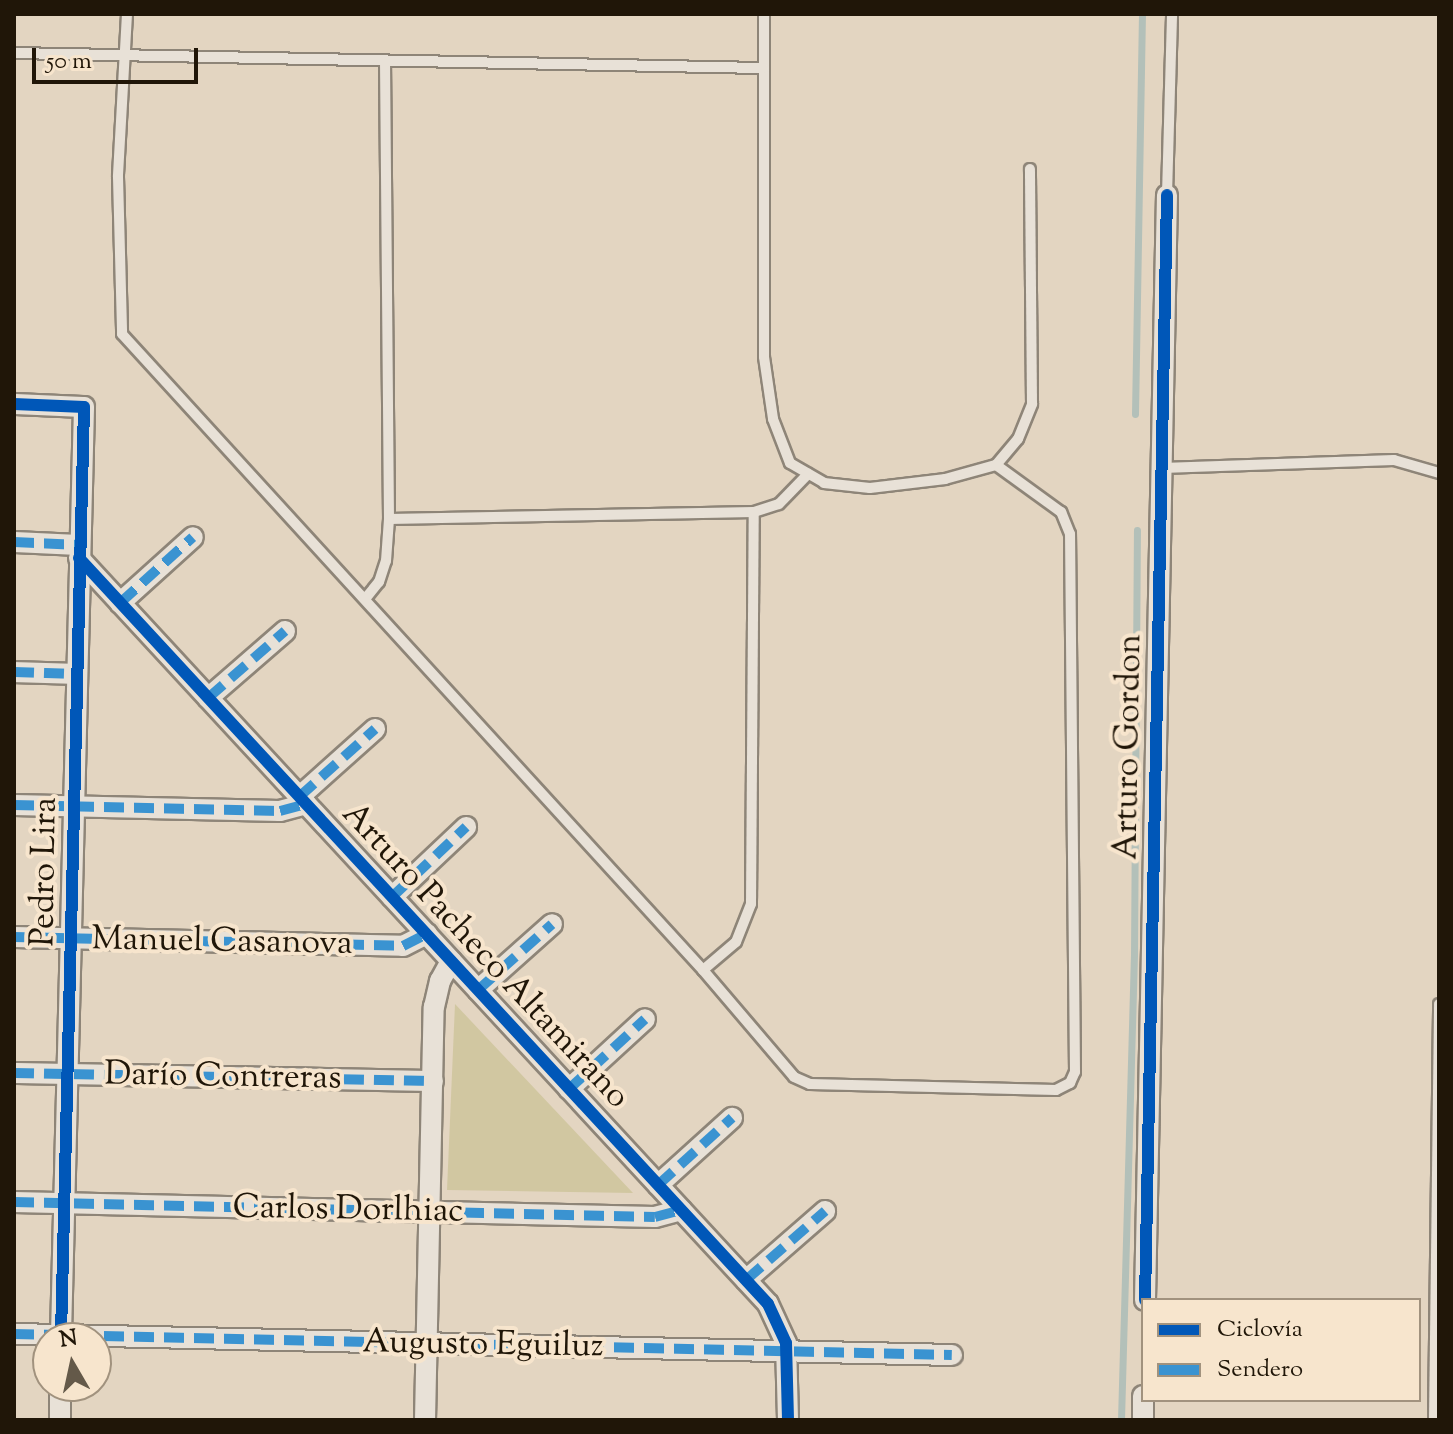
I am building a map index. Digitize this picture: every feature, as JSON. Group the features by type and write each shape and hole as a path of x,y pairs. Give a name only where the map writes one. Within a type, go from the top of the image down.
{"street":[{"name":"Arturo Gordon","path":"1145,1298 1167,195"},
{"name":"Pedro Lira","path":"14,404 84,407 61,1322"},
{"path":"120,603 193,537"},
{"path":"14,542 79,552"},
{"name":"Arturo Pacheco Altamirano","path":"79,552 120,603 775,1315 788,1353 788,1420"},
{"path":"208,698 285,631"},
{"path":"14,672 77,674"},
{"path":"14,805 280,811 303,800 375,729"},
{"path":"392,897 466,827"},
{"path":"478,990 552,924"},
{"name":"Manuel Casanova","path":"14,937 403,946 427,934"},
{"path":"425,1420 436,994 451,961"},
{"path":"569,1089 645,1019"},
{"name":"Darío Contreras","path":"14,1073 433,1081"},
{"path":"658,1185 732,1118"},
{"name":"Carlos Dorlhiac","path":"14,1202 655,1217 681,1210"},
{"path":"746,1280 825,1211"},
{"name":"Augusto Eguiluz","path":"112,1338 952,1355"}],"lane":[{"path":"127,14 118,177 122,334 703,970 794,1077 810,1084 1056,1090 1073,1078 1070,534 1061,512 996,465"},
{"path":"764,14 764,357 779,434 790,463 808,474 824,483 870,488 945,479 996,465 1018,439 1032,404 1030,169"},
{"path":"1167,195 1172,14"},
{"path":"14,53 764,68"},
{"path":"365,599 379,582 386,561 389,519 385,61"},
{"path":"1162,468 1394,460 1439,473"},
{"path":"389,519 754,512 779,504 808,474"},
{"path":"703,970 736,942 751,904 754,512"},
{"path":"1434,1420 1439,1004"}],"shaded area":[{"path":"455,1004 633,1193 447,1190"}],"waterway":[{"path":"1135,414 1142,14"},
{"path":"1121,1420 1134,954 1137,530"}],"marked path":[{"path":"120,603 193,537"},
{"path":"14,542 79,545"},
{"path":"208,698 285,631"},
{"path":"14,672 77,674"},
{"path":"299,797 375,729"},
{"path":"14,805 280,811 306,804"},
{"path":"392,897 466,827"},
{"path":"478,990 552,924"},
{"path":"14,937 403,946 427,934"},
{"path":"569,1089 645,1019"},
{"path":"14,1073 433,1081"},
{"path":"658,1185 732,1118"},
{"path":"14,1202 655,1217 681,1210"},
{"path":"746,1280 825,1211"},
{"path":"14,1334 952,1355"}],"cycle path":[{"path":"1145,1298 1167,195"},
{"path":"14,404 84,407 61,1322"},
{"path":"79,558 768,1304 786,1343 788,1420"}]}
